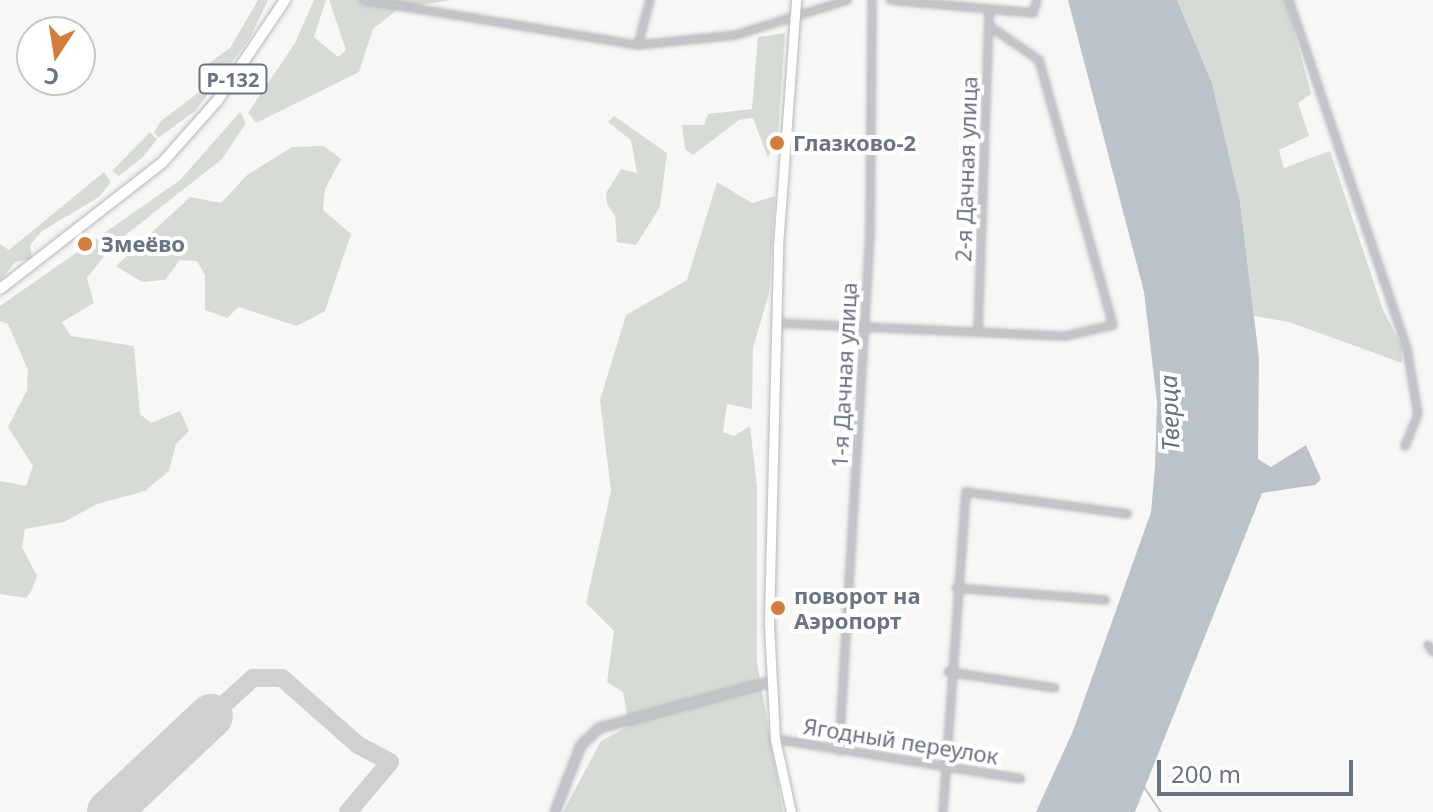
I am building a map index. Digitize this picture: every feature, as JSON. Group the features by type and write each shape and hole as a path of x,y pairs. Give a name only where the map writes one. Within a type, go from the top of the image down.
{"main road":[{"name":"Р-132","path":"0,289 162,163 217,101 285,0"},
{"path":"791,812 775,739 770,682 775,323 796,0"}],"street":[{"path":"363,0 638,45 736,35 848,0"},
{"path":"638,45 650,0"},
{"name":"1-я Дачная улица","path":"839,751 863,330 872,0"},
{"path":"890,0 961,3 1033,13 1037,0"},
{"path":"1289,0 1407,349 1418,414 1405,447"},
{"name":"2-я Дачная улица","path":"978,332 991,27 989,9"},
{"path":"775,323 863,330 1066,336 1113,325 1039,60 991,27"},
{"path":"943,812 942,765 948,672 966,492 1128,514"},
{"path":"956,588 1106,600"},
{"path":"1428,645 1433,652"},
{"path":"948,672 1055,688"},
{"path":"555,812 581,745 599,728 770,682"},
{"name":"Ягодный переулок","path":"775,739 1021,779"}],"shaded area":[{"path":"258,0 268,0 250,38 210,91 205,86 213,71 209,63 230,48"},
{"path":"314,0 326,0 314,37 338,57 346,50 329,0 451,0 398,9 373,29 359,72 256,123 248,113 295,43"},
{"path":"1177,0 1286,0 1311,94 1298,103 1309,136 1279,150 1284,168 1330,151 1383,310 1402,346 1402,363 1289,322 1254,316 1240,202 1212,83"},
{"path":"785,33 778,134 768,158 753,118 739,120 693,155 685,149 682,125 704,125 708,114 752,109 758,37"},
{"path":"203,89 207,95 195,111 158,138 154,132 161,121"},
{"path":"240,112 246,123 222,159 113,245 87,278 94,303 62,322 71,336 134,346 140,414 151,423 180,411 189,431 176,444 169,471 145,491 97,504 64,522 25,529 22,547 37,576 32,590 26,598 0,594 0,481 26,486 33,466 8,427 27,390 28,370 8,324 0,321 0,306 180,180"},
{"path":"614,116 667,153 660,207 636,245 617,242 615,216 607,204 606,193 621,169 637,173 631,140 608,122"},
{"path":"150,132 157,139 143,157 119,176 112,171"},
{"path":"324,146 341,159 325,189 323,210 351,234 325,311 297,326 239,307 227,318 205,310 205,275 197,261 180,260 165,280 142,282 116,266 190,197 221,203 247,175 292,147"},
{"path":"104,172 111,182 99,197 42,231 30,245 32,259 15,262 0,282 0,244 9,250"},
{"path":"717,182 752,203 775,196 769,293 753,348 752,409 727,404 723,432 734,436 750,426 757,487 757,662 783,812 563,812 601,741 629,726 623,692 607,682 614,631 586,603 611,491 600,400 626,315 687,280"}],"water":[{"name":"Тверца","path":"1068,0 1177,0 1212,83 1240,202 1259,358 1258,459 1271,467 1306,445 1321,479 1315,485 1262,493 1135,812 1036,812 1073,731 1151,512 1155,467 1157,402 1144,292"}],"waterway":[{"path":"1144,787 1161,812"}],"taxiway":[{"path":"211,716 253,678 282,678 358,745 390,762 348,812"}],"runway":[{"path":"109,812 211,716"}],"place":[{"name":"Глазково-2","path":"777,143"},
{"name":"Змеёво","path":"85,244"},
{"name":"поворот на Аэропорт","path":"778,608"}]}
